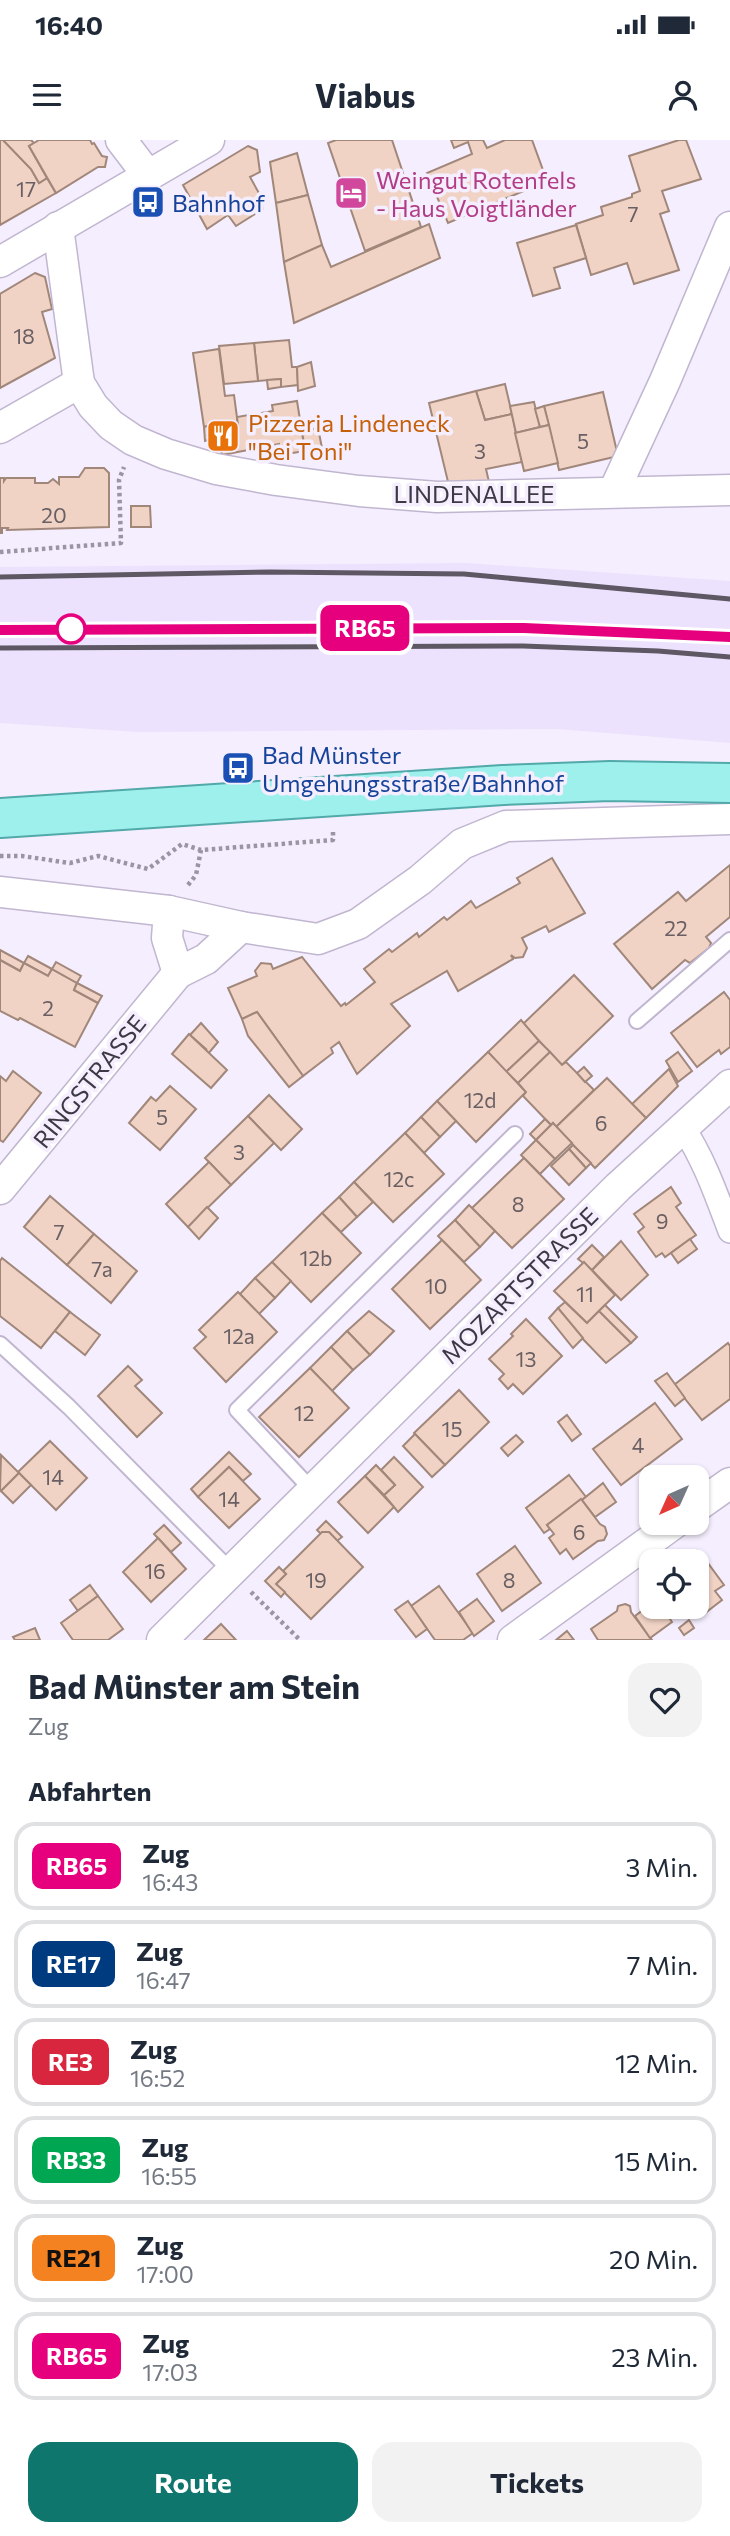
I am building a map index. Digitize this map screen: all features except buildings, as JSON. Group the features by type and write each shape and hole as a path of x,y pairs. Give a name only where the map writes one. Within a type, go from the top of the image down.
{"main road":[{"path":"0,818 503,785 610,781 730,783"}],"street":[{"path":"121,140 147,174"},
{"path":"0,262 209,140"},
{"path":"0,428 79,383 58,228"},
{"path":"614,491 670,370 730,228"},
{"name":"LINDENALLEE","path":"79,383 93,406 111,425 133,440 166,454 216,469 276,480 359,491 437,497 614,491 696,493 730,490"},
{"path":"0,892 169,911 241,927 318,939 358,924 420,880 462,844 506,826 730,819"},
{"path":"169,911 167,938 178,973"},
{"name":"RINGSTRASSE","path":"0,1189 178,973 206,959 241,927"},
{"name":"MOZARTSTRASSE","path":"162,1640 682,1126 730,1085"},
{"path":"682,1126 708,1171 730,1231"},
{"path":"709,1498 730,1483"},
{"path":"513,1640 658,1535"}],"lane":[{"path":"636,1021 730,940"},
{"path":"312,1490 237,1410 516,1134"},
{"path":"0,1344 69,1407 231,1571"}],"path":[{"path":"0,552 121,543 119,480 133,440"},
{"path":"0,856 22,856 70,863 99,856 148,869 182,844 201,850 333,839"},
{"path":"231,1571 300,1640"}],"shaded area":[{"path":"466,563 730,581 730,743 557,729 138,732 0,723 0,567"}],"railway":[{"path":"0,577 270,572 464,574 730,599"},
{"path":"0,630 524,628 730,637"},
{"path":"0,648 523,646 658,651 730,657"}],"train":[{"name":"RB65","path":"0,630 524,628 730,637"}],"place":[{"name":"Weingut Rotenfels - Haus Voigtländer","path":"351,193"},
{"name":"Bahnhof","path":"148,202"},
{"name":"Pizzeria Lindeneck \"Bei Toni\"","path":"223,436"},
{"name":"Bad Münster Umgehungsstraße/Bahnhof","path":"238,768"}]}
